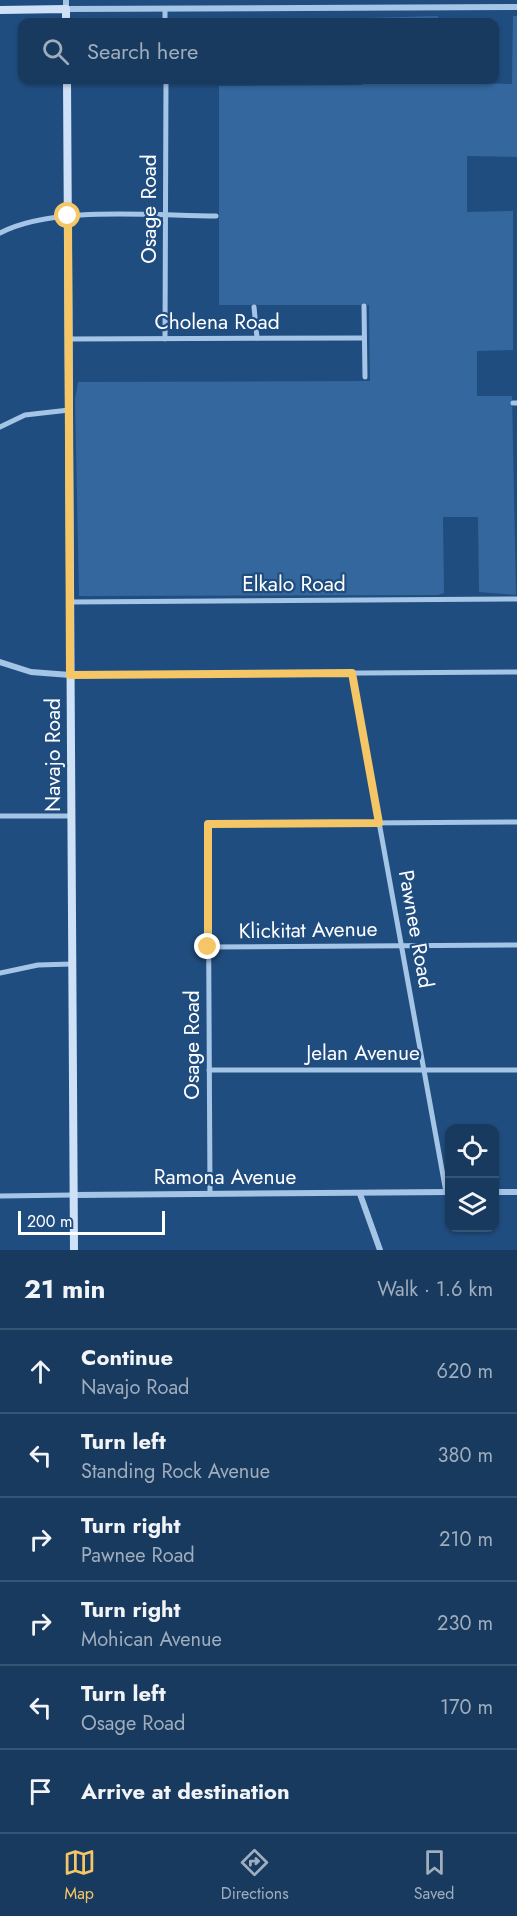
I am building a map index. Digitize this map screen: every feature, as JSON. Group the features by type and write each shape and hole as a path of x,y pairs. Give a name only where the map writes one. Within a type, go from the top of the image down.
{"main road":[{"path":"0,10 66,9 66,18"},
{"name":"Navajo Road","path":"67,84 74,1250"}],"street":[{"path":"66,0 66,9 517,7"},
{"path":"165,10 165,18"},
{"name":"Osage Road","path":"165,339 166,84"},
{"path":"0,233 39,218 216,216"},
{"path":"364,306 364,377"},
{"path":"254,307 257,338"},
{"name":"Cholena Road","path":"69,339 364,338"},
{"path":"0,427 25,415 69,410"},
{"name":"Elkalo Road","path":"70,602 517,599"},
{"path":"0,662 31,672 70,675 517,672"},
{"name":"Pawnee Road","path":"352,673 445,1178"},
{"path":"0,816 71,816"},
{"path":"379,823 517,822"},
{"name":"Osage Road","path":"210,1193 208,824 379,823"},
{"name":"Klickitat Avenue","path":"208,947 517,945"},
{"path":"0,973 38,965 72,964"},
{"name":"Jelan Avenue","path":"208,1070 517,1070"},
{"name":"Ramona Avenue","path":"0,1196 445,1192"},
{"path":"499,1192 517,1192"},
{"path":"360,1194 380,1250"}],"shaded area":[{"path":"438,16 438,18 362,18"},
{"path":"513,16 517,16 517,157 467,156 467,212 513,211 513,350 477,351 477,396 512,396 516,595 479,592 478,517 443,517 444,593 438,595 79,596 75,399 78,382 370,381 369,305 219,305 219,86 512,84"}],"route":[{"path":"68,216 70,675 352,673 379,823 208,824 208,947"}]}
